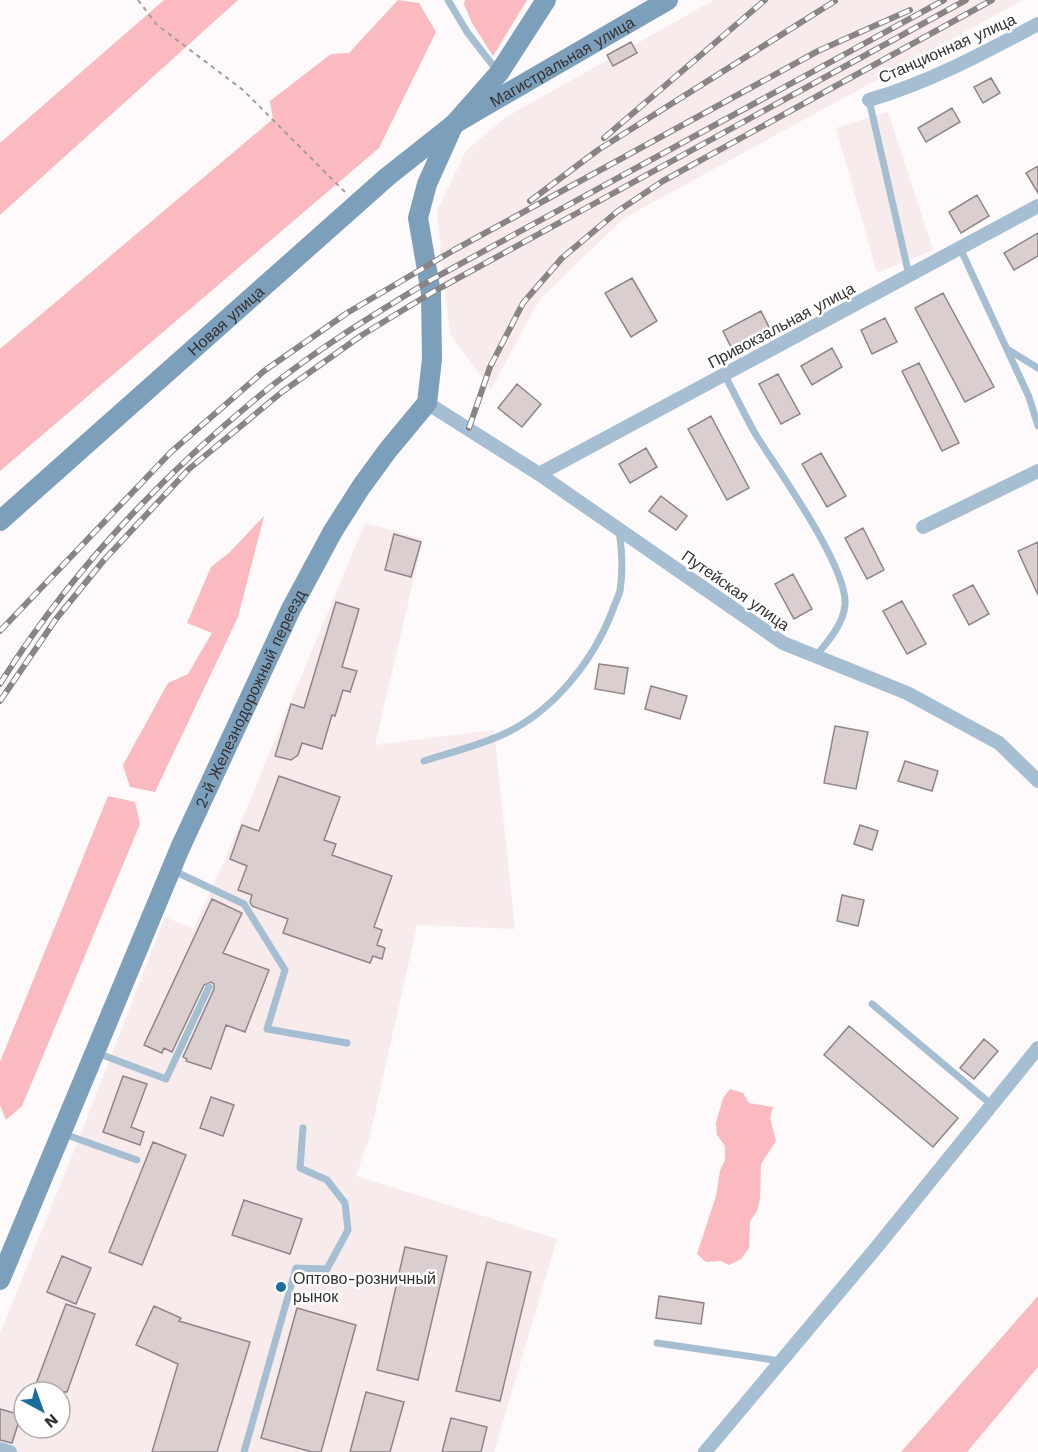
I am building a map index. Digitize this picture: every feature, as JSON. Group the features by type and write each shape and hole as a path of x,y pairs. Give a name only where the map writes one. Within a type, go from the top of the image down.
{"street":[{"path":"427,403 432,358 431,293 418,218 427,184 454,124 498,73 546,0"},
{"name":"Магистральная улица","path":"454,124 668,0"},
{"name":"Станционная улица","path":"869,100 897,92 998,46 1038,24"},
{"name":"Новая улица","path":"0,521 356,204 454,124"},
{"name":"Привокзальная улица","path":"539,474 1038,206"},
{"name":"Путейская улица","path":"427,403 539,474 783,643 907,693 999,743 1038,781"},
{"name":"2-й Железнодорожный переезд","path":"0,1280 171,870 291,609 333,531 361,488 388,450 427,403"},
{"path":"923,527 1038,471"},
{"path":"705,1452 1038,1048"},
{"path":"0,1449 10,1452"}],"lane":[{"path":"449,0 467,32 498,73"},
{"path":"869,100 909,275"},
{"path":"960,248 1029,397 1038,426"},
{"path":"1007,349 1038,368"},
{"path":"724,374 756,434 784,476 826,550 841,583 845,604 840,624 816,657"},
{"path":"424,761 506,734 546,705 580,672 606,627 620,591 622,548 619,530"},
{"path":"171,870 244,904 285,970 267,1029 347,1043"},
{"path":"95,1053 166,1079 209,987"},
{"path":"872,1004 992,1105"},
{"path":"244,1452 296,1268 327,1269 348,1230 345,1203 327,1180 300,1168 303,1128"},
{"path":"61,1134 137,1160"},
{"path":"657,1343 781,1361"}],"path":[{"path":"138,0 157,25 243,90 356,204"}],"shaded area":[{"path":"164,0 238,0 0,215 0,143"},
{"path":"398,0 419,3 436,32 379,148 0,471 0,349 273,119 270,101 331,54 349,53"},
{"path":"465,0 527,0 493,56 472,23 464,4"},
{"path":"714,0 1023,0 624,218 539,300 491,389 450,334 437,211 466,151 506,117"},
{"path":"888,112 933,250 877,273 836,128"},
{"path":"264,516 238,617 155,792 130,787 123,765 168,683 188,674 212,633 187,623 211,567 229,553"},
{"path":"365,523 423,539 375,745 494,730 515,929 417,925 370,1135 356,1176 557,1239 494,1452 0,1452 0,1334 165,917 194,929"},
{"path":"108,796 135,802 140,824 22,1106 6,1120 0,1105 0,1062"},
{"path":"730,1089 743,1093 749,1103 773,1107 770,1118 776,1141 761,1164 760,1199 757,1211 750,1221 749,1248 741,1259 729,1265 721,1261 706,1262 697,1254 725,1160 725,1146 717,1135 716,1123 723,1098"},
{"path":"1038,1296 1038,1367 967,1452 901,1452"}],"building":[{"path":"631,42 637,53 613,66 607,55"},
{"path":"991,78 1000,93 983,103 974,87"},
{"path":"952,108 960,122 926,142 918,128"},
{"path":"1038,166 1038,193 1026,173"},
{"path":"977,195 989,216 961,233 949,212"},
{"path":"1038,233 1038,256 1014,270 1004,253"},
{"path":"632,278 657,321 631,337 605,293"},
{"path":"943,293 994,387 965,402 915,308"},
{"path":"761,311 770,329 732,349 723,331"},
{"path":"885,318 897,342 872,354 861,330"},
{"path":"832,348 842,367 812,385 801,366"},
{"path":"919,363 959,443 942,451 902,371"},
{"path":"778,374 800,414 781,424 759,384"},
{"path":"517,384 541,404 522,427 498,408"},
{"path":"711,416 749,488 727,500 688,429"},
{"path":"646,448 657,467 630,483 619,464"},
{"path":"821,453 846,496 827,507 802,464"},
{"path":"661,496 687,516 676,530 649,511"},
{"path":"863,528 884,570 867,579 845,538"},
{"path":"394,534 421,542 411,577 385,570"},
{"path":"1038,542 1038,595 1018,551"},
{"path":"793,574 812,609 794,619 775,584"},
{"path":"973,585 989,614 969,625 953,595"},
{"path":"902,601 926,644 907,654 883,611"},
{"path":"336,602 359,609 342,667 357,671 350,692 343,690 335,716 332,715 322,749 302,743 298,755 291,760 275,756 291,704 304,708"},
{"path":"599,664 628,668 624,694 595,689"},
{"path":"651,686 687,696 680,719 645,709"},
{"path":"835,726 868,732 856,789 824,783"},
{"path":"905,761 938,771 932,791 898,781"},
{"path":"279,776 340,797 324,840 336,844 332,855 392,876 374,927 382,930 377,945 385,948 382,959 373,956 370,963 283,933 288,919 252,906 250,902 252,895 238,890 247,866 230,859 242,825 259,831"},
{"path":"860,825 878,831 872,850 854,844"},
{"path":"842,895 864,900 858,926 837,921"},
{"path":"212,899 242,913 223,953 269,970 245,1032 226,1025 211,1069 186,1061 187,1059 183,1057 214,989 214,984 211,982 204,985 172,1052 164,1048 162,1053 144,1045"},
{"path":"849,1026 958,1118 933,1147 824,1055"},
{"path":"984,1039 998,1051 974,1079 960,1068"},
{"path":"123,1076 147,1084 131,1127 144,1132 140,1145 103,1132"},
{"path":"211,1097 234,1105 223,1136 200,1128"},
{"path":"153,1142 186,1155 142,1265 109,1252"},
{"path":"244,1200 302,1219 290,1254 232,1235"},
{"path":"405,1247 447,1256 418,1380 377,1370"},
{"path":"62,1256 91,1268 76,1304 47,1292"},
{"path":"487,1262 531,1272 500,1401 456,1391"},
{"path":"659,1296 704,1303 701,1324 656,1318"},
{"path":"66,1304 95,1314 71,1380 38,1380"},
{"path":"154,1306 181,1318 179,1321 250,1342 217,1452 152,1452 178,1364 136,1345"},
{"path":"297,1308 356,1325 321,1452 312,1452 261,1438"},
{"path":"366,1392 404,1402 390,1452 350,1452"},
{"path":"0,1409 12,1412 13,1440 12,1443 0,1440"},
{"path":"451,1418 487,1427 481,1452 442,1452"}],"railway":[{"path":"604,138 765,0"},
{"path":"0,684 58,600 125,522 197,450 235,416 312,356 429,281 944,0"},
{"path":"0,701 56,619 104,560 189,469 282,392 362,335 431,293 966,0"},
{"path":"469,428 490,367 523,303 562,258 618,211 663,181 992,0"},
{"path":"530,201 598,150 835,1"},
{"path":"0,631 171,452 264,371 347,313 454,250 818,51 910,10"}],"place":[{"name":"Оптово-розничный рынок","path":"281,1287"}]}
